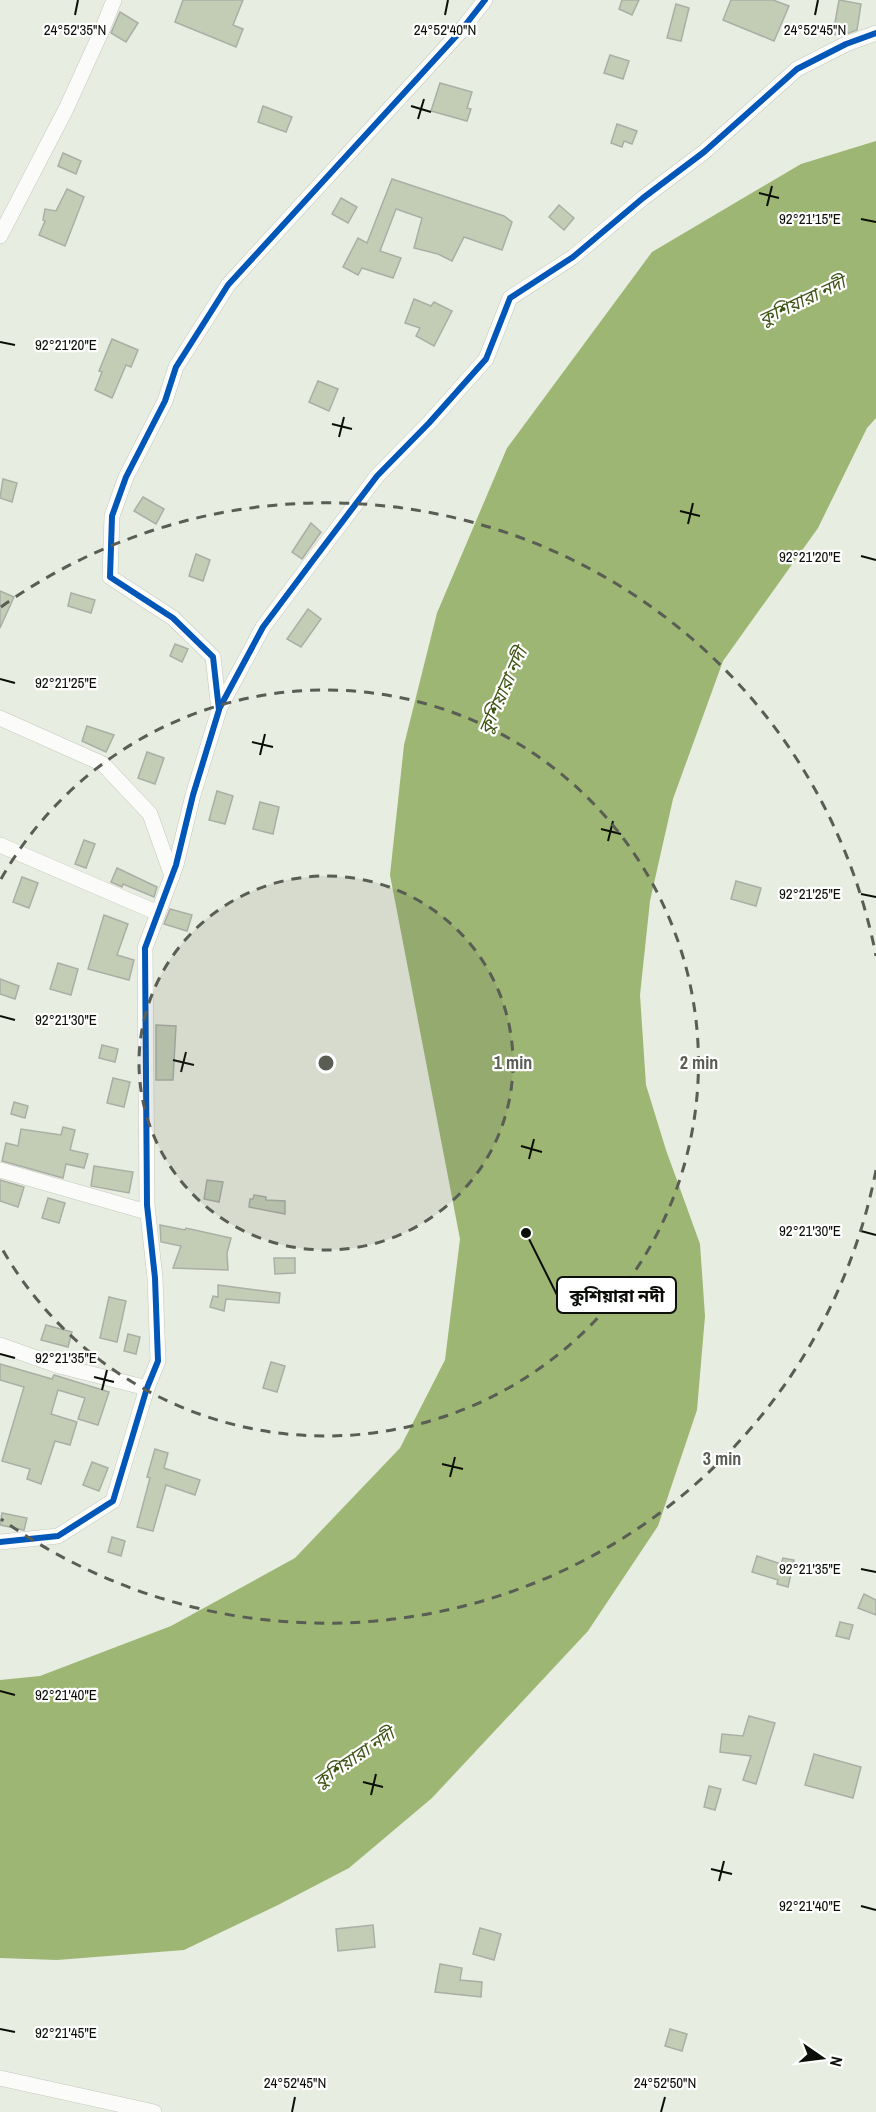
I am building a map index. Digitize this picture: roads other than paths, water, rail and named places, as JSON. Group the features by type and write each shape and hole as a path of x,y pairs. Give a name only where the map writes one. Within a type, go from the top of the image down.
{"street":[{"path":"0,236 66,109 114,0"},
{"path":"219,710 213,657 173,618 110,577 112,516 126,477 165,401 176,367 228,285 459,33 485,0"},
{"path":"0,1542 58,1536 113,1501 147,1388 158,1361 155,1278 147,1212 145,948 172,876 219,710 263,627 377,476 429,423 486,359 510,298 573,257 643,198 704,152 797,69 846,44 876,33"},
{"path":"0,718 103,764 150,814 172,876"},
{"path":"0,845 158,912"},
{"path":"0,1170 147,1212"},
{"path":"0,1345 56,1365 147,1388"},
{"path":"0,2078 154,2112"}],"water":[{"path":"876,141 876,418 867,428 818,528 723,661 673,799 650,901 640,995 646,1085 666,1150 700,1244 705,1316 697,1410 658,1526 588,1631 432,1798 349,1868 184,1950 57,1960 0,1958 0,1680 40,1676 171,1626 295,1558 400,1448 445,1360 460,1239 390,875 404,745 437,613 507,448 652,252 801,164"}],"place":[{"name":"কুশিয়ারা নদী","path":"526,1233"}]}
